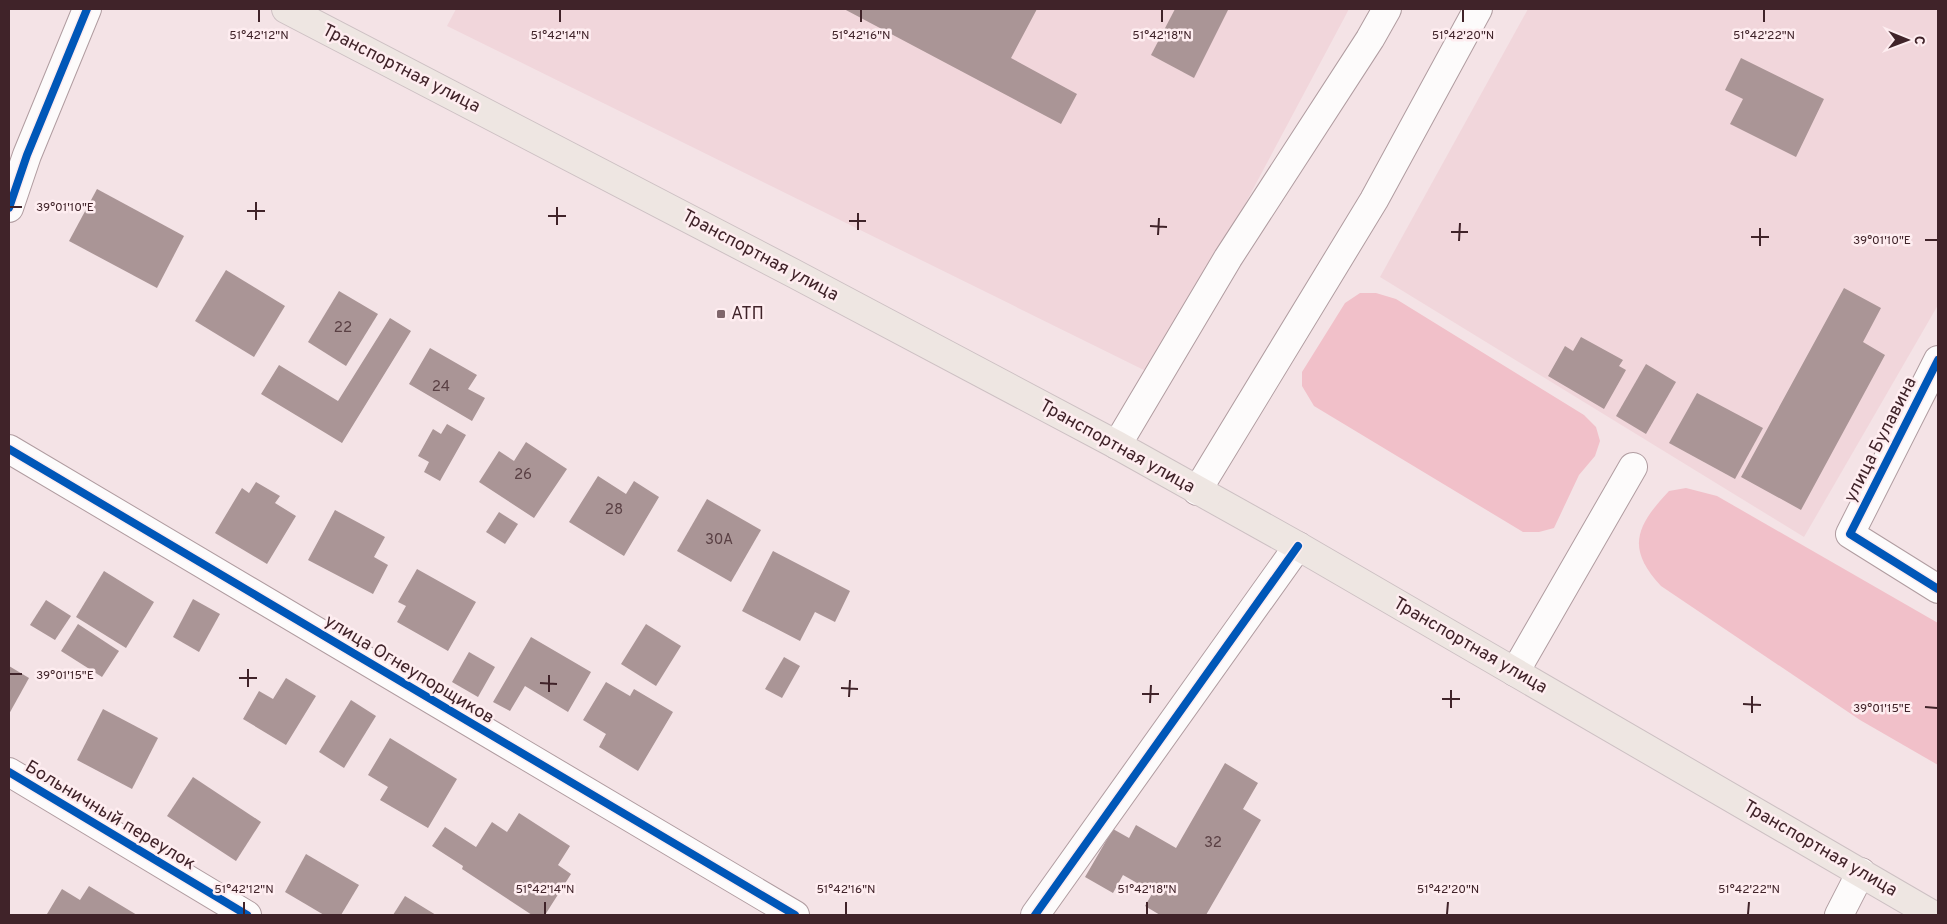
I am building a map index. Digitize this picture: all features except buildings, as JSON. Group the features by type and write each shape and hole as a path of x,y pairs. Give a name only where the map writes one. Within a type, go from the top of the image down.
{"main road":[{"name":"Транспортная улица","path":"286,9 793,272 1117,446 1298,546 1933,915"}],"street":[{"path":"9,208 27,155 87,9"},
{"path":"1117,446 1228,258 1370,39 1387,9"},
{"path":"1197,491 1374,200 1478,9"},
{"name":"улица Булавина","path":"1938,360 1850,534 1938,589"},
{"name":"улица Огнеупорщиков","path":"9,449 795,915"},
{"path":"1515,672 1633,467"},
{"path":"1035,915 1298,546"},
{"name":"Больничный переулок","path":"9,772 247,915"},
{"path":"1839,915 1861,872"}],"shaded area":[{"path":"456,9 1349,9 1154,375 447,26"},
{"path":"1528,9 1938,9 1938,305 1804,537 1380,277"},
{"path":"1360,293 1376,293 1396,299 1584,415 1596,427 1600,441 1595,456 1579,475 1554,528 1539,532 1523,532 1314,406 1302,386 1302,372 1345,303"},
{"path":"1686,488 1717,496 1938,623 1938,765 1860,720 1661,586 1643,560 1639,548 1640,537 1649,515 1669,491"}],"cycle path":[{"path":"9,208 27,155 87,9"},
{"path":"1938,360 1850,534 1938,589"},
{"path":"9,449 795,915"},
{"path":"1035,915 1298,546"},
{"path":"9,772 247,915"}],"place":[{"name":"АТП","path":"721,314"}]}
